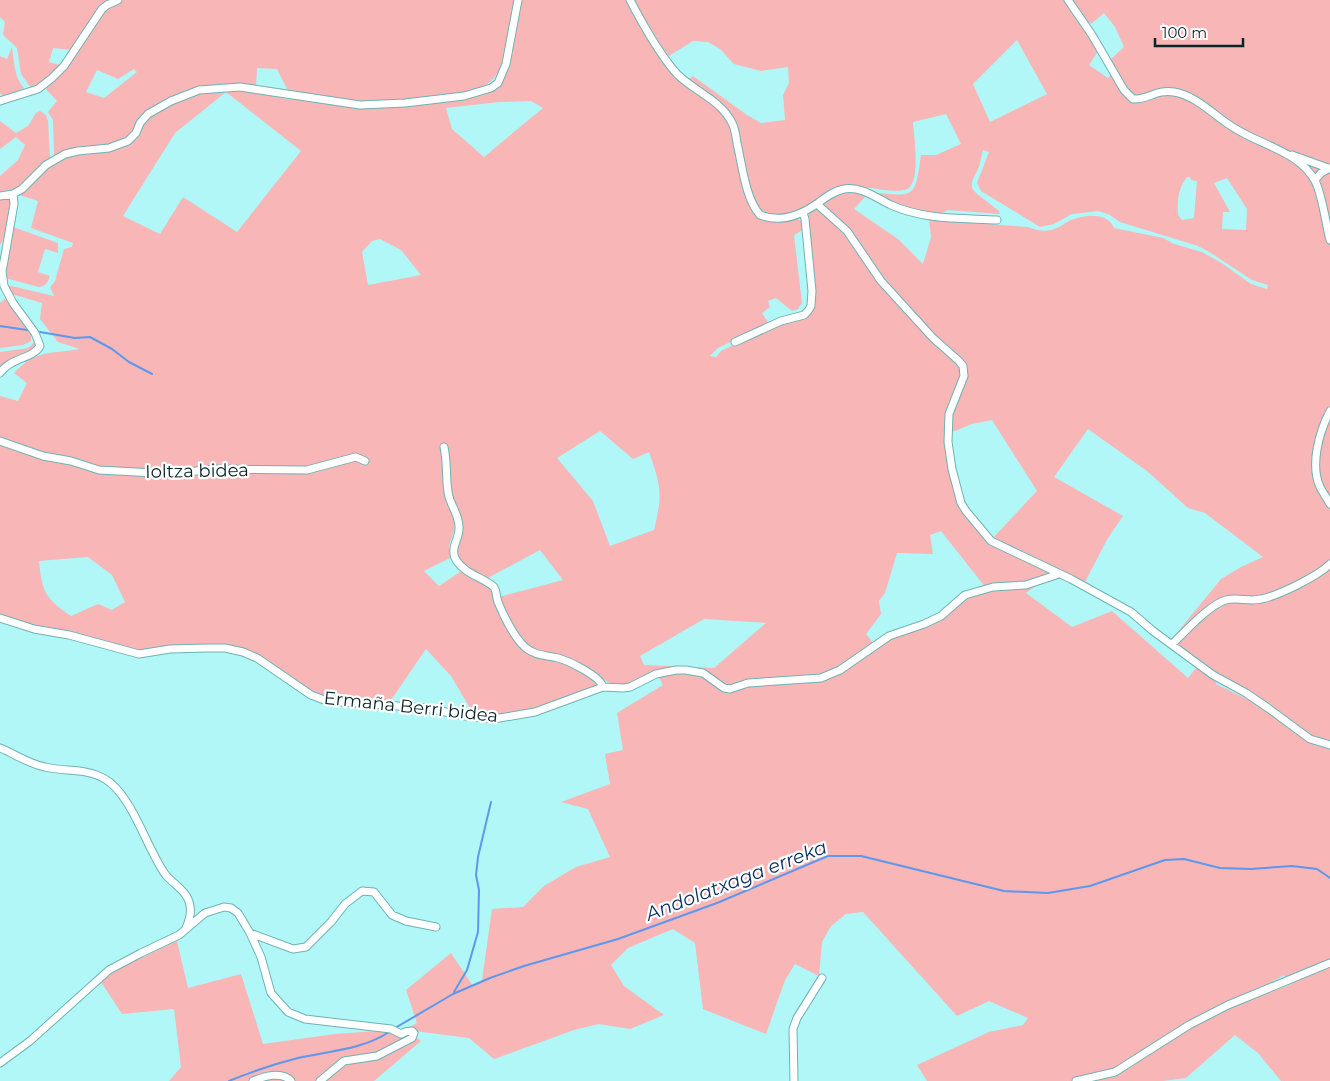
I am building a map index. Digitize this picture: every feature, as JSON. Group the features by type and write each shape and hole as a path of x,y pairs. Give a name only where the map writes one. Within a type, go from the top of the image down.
{"street":[{"path":"0,101 41,87 64,66 102,9 118,0"},
{"path":"0,196 12,194 32,180 52,160 65,154 109,148 128,141 136,133 148,114 172,101 199,90 240,87 360,105 405,103 464,96 491,88 498,83 506,64 518,0"},
{"path":"630,0 664,57 677,73 719,105 733,124 745,180 755,210 760,215 775,218 803,213 835,192 854,188 910,212 933,216 997,220"},
{"path":"1068,0 1098,43 1124,90 1133,99 1139,100 1158,92 1183,95 1193,99 1241,133 1280,151 1329,168"},
{"path":"1280,151 1299,163 1315,180 1330,240"},
{"path":"1315,180 1329,168"},
{"path":"0,373 8,364 38,351 40,346 35,333 4,286 4,261 14,204 12,194"},
{"path":"817,204 845,228 881,281 933,338 960,361 963,366 964,376 949,414 948,442 952,469 961,503 991,541 1037,562 1131,612 1212,675 1246,693 1310,739 1330,745"},
{"path":"734,342 786,319 804,315 808,311 812,299 812,291 803,213"},
{"path":"1330,411 1319,442 1316,467 1320,487 1330,504"},
{"name":"Ioltza bidea","path":"0,441 43,456 71,461 99,470 172,474 212,469 307,470 356,457 366,461"},
{"path":"444,447 447,459 449,499 455,510 459,528 453,552 457,561 468,572 494,587 497,600 515,636 527,649 540,656 555,657 573,664 599,680 603,687 630,687 656,674 681,670 703,673 724,688 730,689 748,683 821,678 840,670 889,636 941,616 965,595 994,587 1026,585 1056,573"},
{"path":"1172,644 1206,613 1226,600 1262,599 1284,591 1328,567"},
{"name":"Ermaña Berri bidea","path":"0,618 34,629 69,634 139,654 170,649 208,648 225,648 243,652 257,658 311,696 327,701 426,708 465,716 494,718 535,712 603,687"},
{"path":"0,748 44,767 90,773 99,776 115,787 130,808 144,839 166,875 190,902 191,914 186,929"},
{"path":"250,933 293,949 306,947 331,922 345,904 362,892 374,892 392,915 406,921 436,927"},
{"path":"0,1063 30,1041 109,970 141,952 179,935 205,914 224,907 231,908 238,913 261,957 271,993 288,1012 305,1019 393,1030 401,1034 412,1031 414,1033 412,1038 377,1056 344,1061 320,1081"},
{"path":"1076,1081 1115,1072 1189,1025 1228,1004 1330,962"},
{"path":"794,1081 793,1029 797,1018 822,978"},
{"path":"253,1081 275,1075 288,1078 291,1081"}],"shaded area":[{"path":"0,0 113,0 103,5 98,11 72,50 53,48 49,62 67,67 97,20 112,5 122,0 515,0 501,67 498,73 481,88 464,94 376,103 288,91 277,69 257,68 256,87 240,85 244,90 286,99 309,99 362,107 407,105 480,96 490,92 506,76 520,0 627,0 663,63 680,81 688,80 693,76 761,123 785,120 783,95 789,83 788,67 761,71 734,64 720,49 708,42 693,41 669,56 633,0 1066,0 1100,48 1089,65 1108,78 1113,71 1130,100 1131,94 1111,59 1124,47 1115,27 1104,13 1091,24 1083,17 1071,0 1330,0 1330,166 1320,163 1323,169 1315,175 1312,181 1318,197 1322,197 1319,178 1330,171 1330,407 1321,427 1314,458 1316,479 1319,489 1323,489 1319,471 1319,452 1330,416 1330,743 1312,737 1255,696 1216,674 1216,684 1265,708 1314,745 1330,749 1330,1081 1281,1081 1258,1053 1235,1035 1186,1078 1163,1081 927,1081 917,1065 989,1032 1023,1025 1028,1018 989,1001 957,1016 863,912 846,914 831,926 822,942 819,976 795,964 785,980 766,1034 703,1009 695,943 673,929 628,948 611,965 624,986 664,1015 630,1029 599,1024 574,1030 494,1059 469,1038 407,1030 421,1041 374,1081 169,1081 181,1067 174,1009 122,1014 101,982 116,970 177,941 188,988 241,974 263,1044 335,1034 406,1029 417,1023 406,990 451,953 473,986 482,980 492,909 523,907 544,886 576,867 610,857 588,809 561,802 610,784 605,754 623,750 617,713 663,685 656,672 631,684 619,685 610,683 562,657 540,654 524,643 517,634 499,597 563,580 540,550 486,579 462,563 456,551 461,533 461,525 451,496 447,450 442,449 444,490 455,526 449,546 450,558 424,571 439,586 463,570 489,584 514,636 521,646 538,657 556,659 570,665 599,683 598,686 546,704 534,711 499,715 473,713 451,676 426,649 389,703 328,699 301,687 259,656 244,650 220,646 172,647 142,652 60,631 41,629 0,616 0,443 27,454 100,471 175,476 212,470 302,472 331,467 353,459 365,462 367,460 363,456 355,455 318,466 304,468 210,467 173,472 98,468 23,449 0,439 0,396 18,401 27,383 14,373 22,365 37,356 52,352 80,349 58,342 40,319 42,303 12,294 7,285 54,296 50,287 55,281 64,249 72,247 73,243 31,228 38,201 22,196 14,191 8,193 11,206 10,220 0,245 0,176 18,160 25,145 16,137 0,149 0,121 16,133 28,126 36,113 40,111 46,115 50,160 54,163 82,154 111,151 122,147 131,142 149,116 164,109 166,102 146,113 127,139 119,143 109,146 80,148 54,157 53,120 48,112 57,101 44,87 31,88 21,74 17,48 3,35 5,22 0,17","holes":["1017,40 1047,94 990,122 973,84","134,69 137,72 104,98 86,92 97,70 118,79","226,92 301,151 237,232 183,197 160,234 123,216 175,133","531,101 543,108 484,157 452,129 446,108 499,102","946,114 961,144 936,155 921,155 917,181 910,192 904,194 870,192 898,205 930,214 948,210 1000,214 999,211 972,188 972,181 979,167 983,150 989,152 977,183 981,191 1040,227 1054,224 1072,214 1098,211 1110,215 1120,222 1198,246 1252,280 1268,285 1267,289 1251,284 1202,252 1174,244 1163,238 1114,228 1106,219 1094,216 1075,219 1056,229 1045,231 1028,227 929,220 931,237 923,264 898,239 854,209 866,196 846,191 824,201 808,217 815,294 813,306 809,313 804,317 783,322 729,347 721,351 716,357 710,356 718,348 769,324 762,313 770,307 768,301 776,298 792,311 798,309 802,303 794,235 803,230 803,222 791,218 764,217 755,211 744,185 735,141 741,143 747,178 756,208 761,212 774,216 801,212 828,194 845,187 863,187 890,191 908,189 912,184 916,157 913,122","1187,177 1197,181 1194,218 1182,220 1178,215 1180,190","1227,178 1247,209 1246,230 1222,229 1223,212 1230,212 1214,183","380,239 401,250 421,275 368,285 362,252 372,241","948,348 962,358 968,368 966,379 959,394 956,391 960,377 959,368","992,420 1037,491 992,539 1085,582 1108,538 1123,516 1054,477 1088,429 1147,471 1188,508 1205,513 1263,557 1221,579 1171,640 1200,663 1188,678 1112,611 1072,627 1026,593 1052,574 989,542 964,513 959,502 950,468 945,435 972,424","600,431 633,459 649,452 656,473 660,498 654,530 610,546 593,501 557,458","941,531 986,588 958,598 948,616 926,627 904,633 880,644 873,643 866,634 881,614 879,601 885,593 897,553 933,554 930,535","88,557 112,575 125,602 112,610 98,604 71,616 50,599 42,580 39,561","704,619 766,623 714,668 644,665 640,656","1284,975 1292,984 1223,1010"]},
{"path":"12,47 16,74 24,88 4,97 0,93 0,56 7,59"},
{"path":"13,227 58,243 58,253 45,249 38,272 50,276 43,286 39,287 5,278 5,265"},
{"path":"7,297 31,333 31,341 23,345 0,348 0,303"},
{"path":"36,341 37,348 0,369 0,352 28,348"}],"waterway":[{"path":"0,326 27,330"},
{"path":"40,332 75,338 90,337 152,374"},
{"path":"454,992 467,970 478,932 479,890 476,875 478,857 491,802"},
{"name":"Andolatxaga erreka","path":"395,1028 453,994 490,978 524,966 618,939 717,903 828,856 861,856 1004,891 1048,893 1090,886 1165,860 1184,859 1220,868 1251,869 1292,866 1317,869 1330,878"},
{"name":"Andolatxaga erreka","path":"229,1081 289,1060 368,1043 389,1032"}]}
